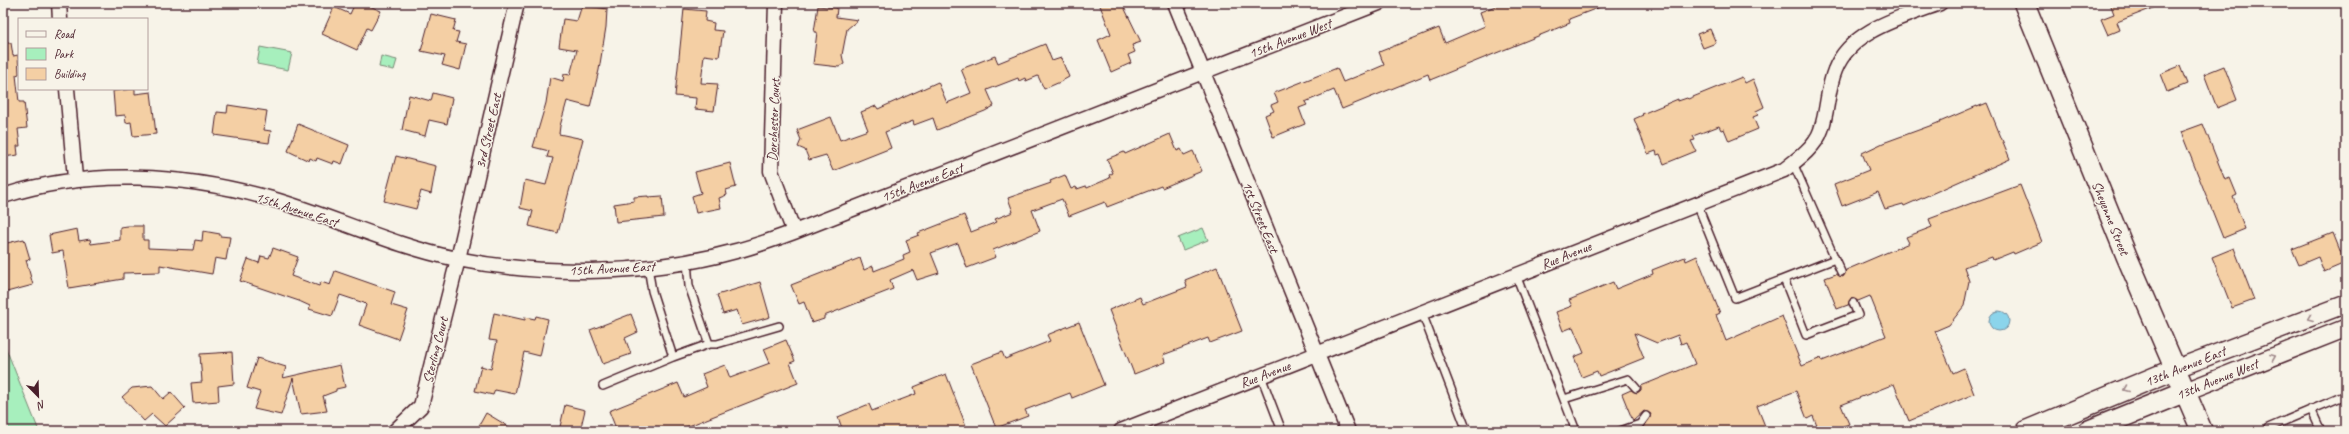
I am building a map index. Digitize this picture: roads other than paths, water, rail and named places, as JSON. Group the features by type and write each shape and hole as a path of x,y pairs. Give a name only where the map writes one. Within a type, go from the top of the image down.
{"main road":[{"name":"Sheyenne Street","path":"2024,3 2184,392 2202,431"},
{"name":"13th Avenue East","path":"2026,431 2175,369"},
{"name":"13th Avenue West","path":"2088,431 2184,392"}],"street":[{"path":"59,3 60,18"},
{"name":"3rd Street East","path":"458,259 517,3"},
{"name":"Dorchester Court","path":"776,3 771,171 794,232"},
{"name":"1st Street East","path":"1175,3 1348,431"},
{"name":"15th Avenue West","path":"1202,72 1379,3"},
{"name":"Rue Avenue","path":"1121,431 1784,170 1803,155 1821,131 1835,69 1850,49 1871,30 1940,3"},
{"name":"15th Avenue East","path":"3,196 75,178 154,177 224,187 273,199 394,243 458,259 549,270 584,271 648,266 687,261 735,252 794,232 1202,72"},
{"path":"67,90 75,178"},
{"name":"Sterling Court","path":"395,431 421,406 458,259"},
{"name":"13th Avenue East","path":"2175,369 2346,304"},
{"name":"13th Avenue West","path":"2184,392 2346,328"}],"lane":[{"path":"1793,163 1841,272"},
{"path":"1697,204 1736,298 1835,259"},
{"path":"687,261 689,286 709,344"},
{"path":"648,266 652,291 673,357"},
{"path":"1516,275 1576,431"},
{"path":"1784,279 1806,335 1858,315 1853,303"},
{"path":"1422,313 1467,431"},
{"path":"603,386 709,344 717,344 778,326"},
{"path":"1261,376 1282,431"},
{"path":"1564,399 1628,379 1636,388"},
{"path":"2269,431 2268,428 2346,395"},
{"path":"2311,409 2321,431"},
{"path":"1620,431 1640,424 1646,416"}],"water":[{"path":"1995,311 2003,311 2009,317 2009,325 2003,331 1995,331 1989,325 1989,317"}]}
